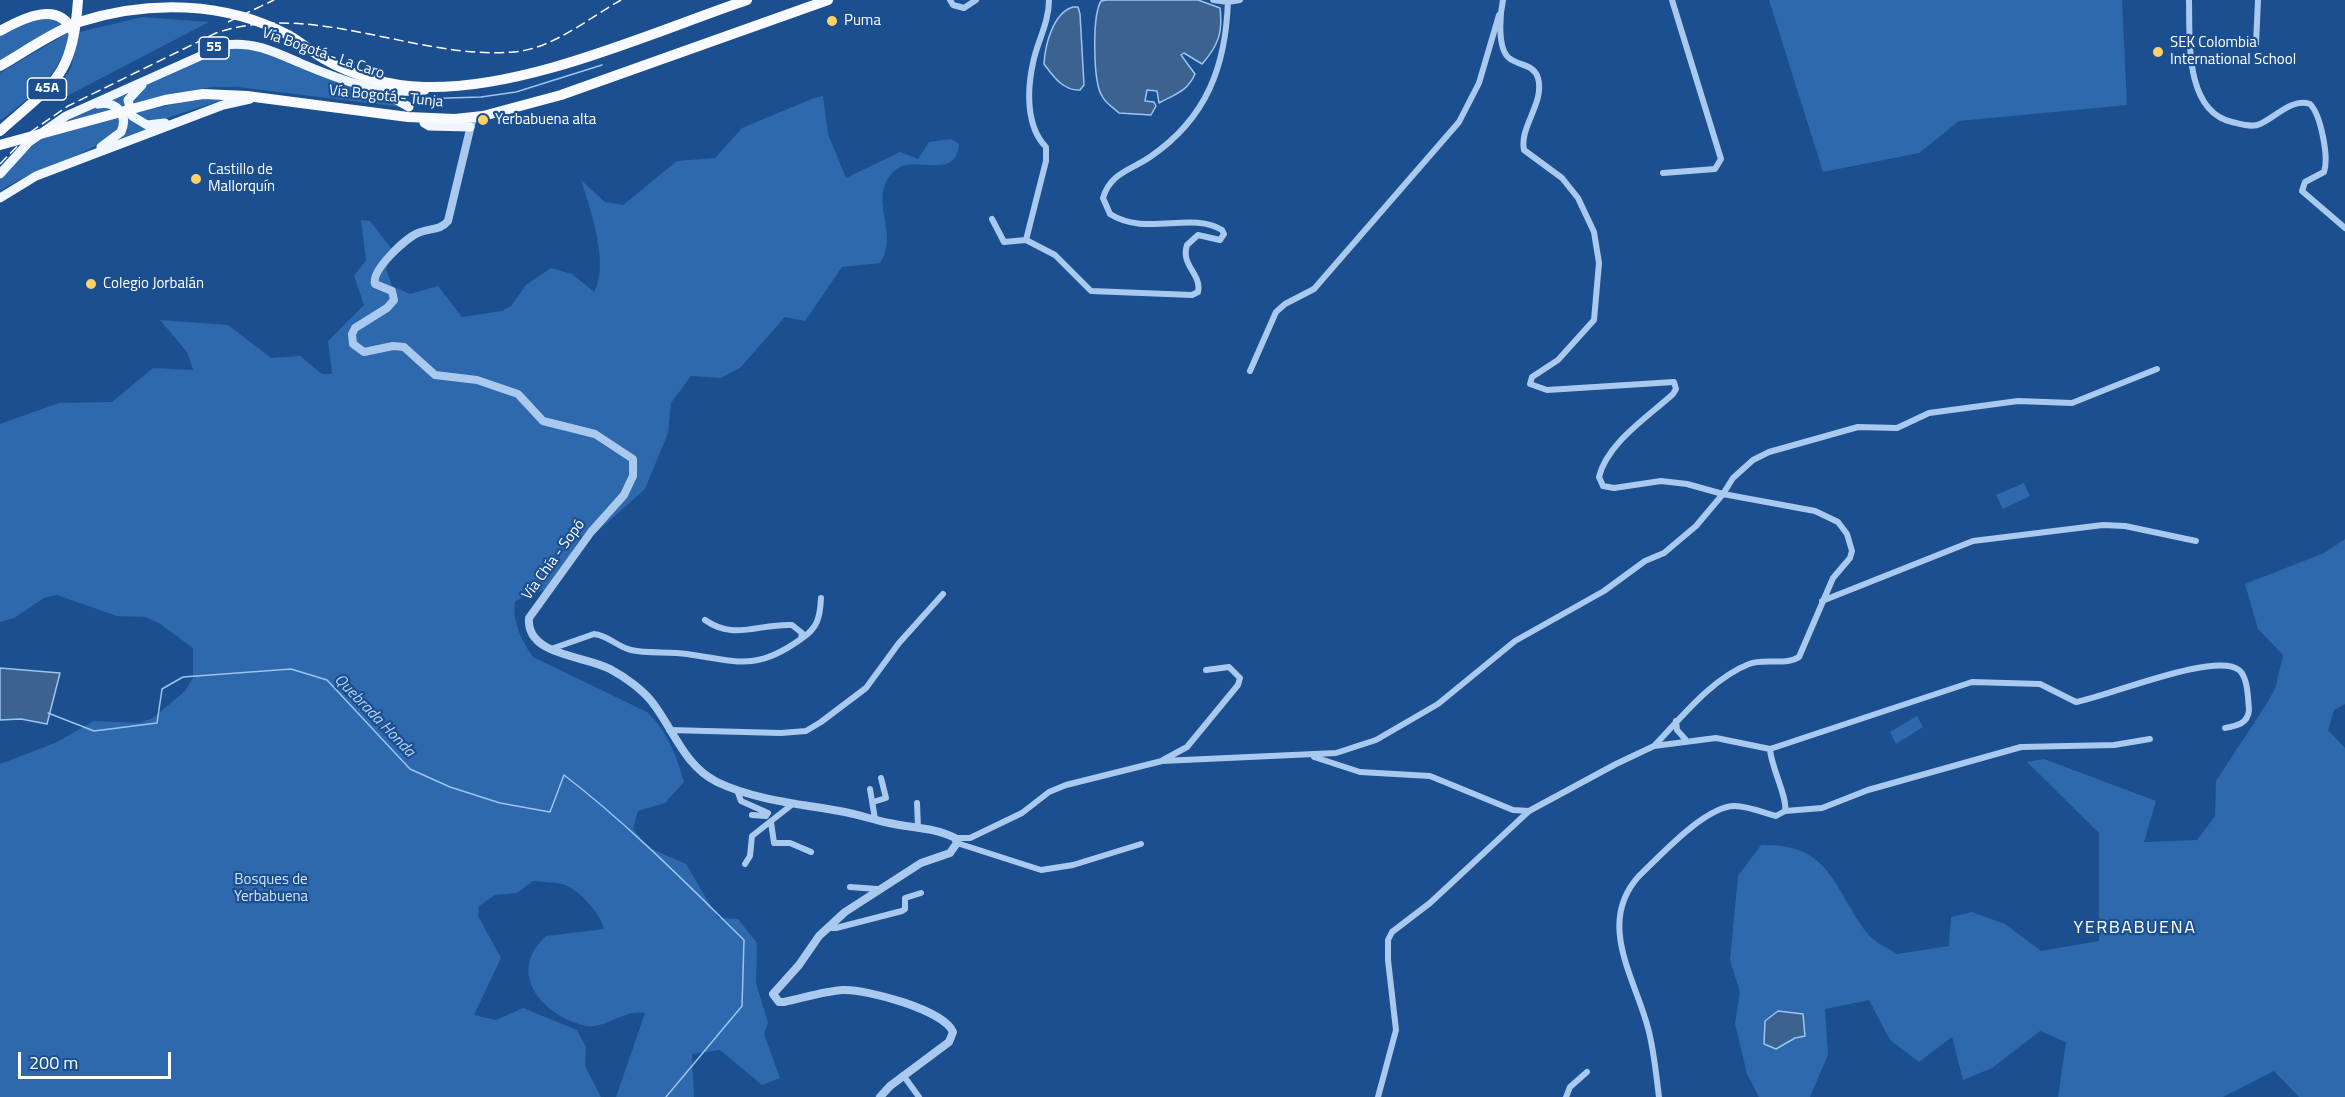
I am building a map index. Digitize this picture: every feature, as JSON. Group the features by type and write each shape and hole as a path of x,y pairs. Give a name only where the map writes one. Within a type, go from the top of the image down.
{"highway":[{"name":"45A","path":"0,131 54,83 66,64 74,35 78,0"},
{"name":"Vía Bogotá - Tunja","path":"0,66 61,30 117,10 157,5 197,6 236,14 273,28 324,59 356,73 388,82 422,87 457,86 491,82 564,63 747,0"},
{"name":"Vía Bogotá - Tunja","path":"0,145 165,100 203,94 262,98 408,117 471,122 561,94 828,0"},
{"path":"0,31 34,12 49,10 65,17 74,35"}],"main road":[{"name":"Vía Bogotá - La Caro","path":"0,174 40,132 80,109 225,45 252,45 368,87 404,92 457,86"},
{"path":"183,63 135,89 128,100 128,106 132,116 147,125 185,120"},
{"path":"368,87 396,98 409,107"},
{"path":"0,198 36,176 223,105 262,98"},
{"path":"80,109 99,104 112,104 118,108 123,120 121,132 89,156"},
{"path":"424,123 429,126 471,122"}],"street":[{"path":"950,0 953,5 964,8 976,0"},
{"path":"1026,240 1046,161 1046,147 1035,135 1032,126 1030,83 1033,63 1044,31 1049,0"},
{"path":"1213,0 1240,0"},
{"path":"1663,173 1715,169 1721,159 1672,0"},
{"path":"2189,0 2192,71 2207,105 2219,118 2255,125 2292,105 2301,102 2310,104 2318,117 2326,159 2324,172 2303,184 2302,191 2345,228"},
{"path":"2256,44 2258,0"},
{"path":"992,219 1004,242 1026,240 1055,255 1091,291 1192,295 1198,292 1196,276 1185,260 1187,245 1198,235 1220,240 1224,234 1222,230 1205,225 1151,226 1118,219 1105,207 1103,198 1112,180 1153,155 1168,142 1208,94 1226,43 1228,1"},
{"path":"1250,371 1276,312 1285,304 1314,290 1459,122 1479,83 1502,3"},
{"path":"1502,3 1502,40 1507,56 1533,70 1539,80 1535,106 1524,138 1524,150 1562,178 1578,198 1594,232 1599,263 1594,320 1558,360 1532,377 1530,384 1547,390 1674,382 1676,389 1672,394 1618,444 1600,471 1600,482 1603,486 1614,488 1661,481 1687,484 1723,494 1815,511 1838,522 1847,534 1852,551 1850,558 1833,578 1799,657 1792,661 1762,661 1744,666 1710,690 1676,721 1654,746"},
{"name":"Vía Chía - Sopó","path":"471,122 448,221 442,227 419,232 377,270 374,277 375,284 392,291 394,300 387,308 355,328 352,339 356,347 363,352 393,346 404,347 435,375 477,380 518,394 543,422 595,434 633,459 633,476 624,495 591,532 529,618 528,630 550,649 596,663 620,675 647,696 702,774 737,790 918,826 956,840"},
{"path":"956,840 963,840 1022,813 1049,792 1066,785 1162,761 1336,753 1354,748 1407,725 1438,704 1515,641 1604,591 1645,561 1664,553 1696,526 1737,474 1754,460 1769,452 1858,427 1897,428 1929,413 2018,401 2072,403 2157,369"},
{"path":"1822,602 1973,541 2103,525 2126,526 2196,540"},
{"path":"669,730 780,734 806,731 866,688 899,643 943,594"},
{"path":"550,649 600,634 632,650 686,654 740,664 759,660 801,639 814,629 819,621 820,598"},
{"path":"705,620 717,628 729,630 792,625 802,633 801,639"},
{"path":"1378,1097 1396,1030 1388,960 1388,940 1392,932 1430,903 1529,811 1654,746 1686,740 1716,738 1770,749 1971,682 2040,684 2076,702 2200,667 2228,665 2240,670 2243,676 2249,716 2240,725 2224,728"},
{"path":"1162,761 1187,747 1238,685 1240,678 1229,667 1206,670"},
{"path":"1676,721 1677,730 1686,740"},
{"path":"1659,1097 1649,1030 1619,937 1621,906 1631,885 1639,876 1698,823 1717,812 1737,806 1776,816 1785,812 1822,808 1868,790 2021,747 2114,745 2150,739"},
{"path":"1770,749 1775,776 1785,802 1785,812"},
{"path":"1309,755 1360,772 1430,776 1513,810 1529,811"},
{"path":"873,802 885,798 881,778"},
{"path":"870,789 875,819"},
{"path":"737,790 741,801 768,813 766,816 752,815"},
{"path":"745,864 750,856 752,836 794,803"},
{"path":"917,803 918,826"},
{"path":"771,822 774,843 790,843 811,852"},
{"path":"956,840 1041,870 1073,865 1141,844"},
{"path":"880,1097 903,1075 948,1042 953,1032 947,1023 936,1016 868,993 846,990 784,1002 774,998 778,986 799,965 826,928 877,889 921,862 950,853 956,840"},
{"path":"850,887 877,889"},
{"path":"826,928 836,928 902,911 905,898 921,893"},
{"path":"1566,1097 1570,1087 1587,1072"},
{"path":"903,1075 919,1097"}],"green space":[{"path":"1769,0 2122,0 2127,105 1959,121 1919,153 1823,172"},
{"path":"36,14 67,24 0,64 0,36"},
{"path":"142,17 209,22 67,96 60,85 71,68 80,32"},
{"path":"69,32 66,47 53,72 34,93 0,121 0,73"},
{"path":"230,47 256,49 396,101 409,108 238,87 211,87 131,104 137,91 157,78"},
{"path":"127,94 126,99 133,121 143,127 151,128 116,140 127,122 106,100"},
{"name":"Bosques de Yerbabuena","path":"823,96 828,134 846,178 900,152 918,159 929,142 951,139 959,144 956,156 950,162 942,165 902,166 894,171 886,182 883,205 887,240 880,263 842,267 805,321 785,317 740,368 721,378 691,376 671,403 668,433 645,489 572,554 552,588 524,596 515,602 514,609 519,631 533,657 647,712 666,735 684,782 665,803 638,811 633,829 649,848 686,864 718,918 738,919 757,943 756,983 768,1023 764,1034 780,1078 762,1085 720,1050 692,1054 694,1097 616,1097 645,1013 629,1014 600,1025 587,1026 556,1013 544,1003 535,992 529,978 529,964 534,950 546,936 604,929 594,909 568,886 533,881 517,893 495,895 479,906 478,916 501,958 474,1015 496,1020 523,1008 577,1030 586,1047 585,1066 601,1097 0,1097 0,764 55,743 94,721 139,723 153,718 185,691 193,678 193,648 159,623 145,617 117,616 57,595 44,598 14,618 0,622 0,424 59,403 112,402 153,368 193,370 187,352 160,320 228,325 271,358 300,356 322,374 332,374 328,341 364,305 354,276 366,260 361,220 370,221 394,252 386,269 392,286 410,294 438,286 462,317 502,311 511,306 526,285 551,268 572,274 594,292 600,267 599,252 597,236 581,180 605,202 623,205 677,161 715,158 742,128"},
{"path":"225,99 155,122 144,122 133,113 193,100"},
{"path":"98,107 111,107 120,118 120,127 107,138 78,155 30,175 0,191 0,179 33,145 68,120"},
{"path":"2024,483 2030,496 2003,509 1996,495"},
{"path":"2345,539 2345,704 2334,710 2328,730 2345,748 2345,1097 2299,1097 2274,1071 2223,1097 2058,1097 2066,1042 2040,1031 1992,1068 1963,1080 1952,1037 1919,1062 1890,1040 1869,1000 1825,1009 1828,1055 1810,1097 1759,1097 1747,1074 1735,1024 1740,992 1730,960 1738,876 1761,845 1784,846 1816,860 1828,871 1870,936 1897,954 1949,946 1951,917 1972,912 2005,924 2041,951 2099,941 2099,833 2027,762 2044,759 2156,801 2144,842 2197,840 2215,816 2216,781 2269,700 2276,686 2283,655 2258,629 2245,584 2324,553"},
{"path":"1917,716 1923,727 1896,744 1890,732"}],"shaded area":[{"path":"1198,0 1220,8 1221,25 1218,39 1202,64 1184,53 1181,55 1195,74 1188,85 1159,103 1157,91 1147,90 1145,101 1154,102 1156,106 1151,115 1119,113 1106,101 1099,89 1095,64 1096,20 1101,1"},
{"path":"1078,7 1080,14 1084,85 1080,90 1068,88 1055,78 1044,64 1048,39 1055,23 1066,10"},
{"path":"0,668 60,673 47,724 21,719 0,720"},
{"path":"1778,1011 1803,1014 1805,1036 1795,1038 1776,1049 1764,1044 1765,1021"}],"waterway":[{"path":"414,99 481,97 516,92 602,65"},
{"name":"Quebrada Honda","path":"48,713 94,731 157,723 162,689 183,677 291,669 327,680 410,769 450,787 500,803 550,812 564,775 634,834 744,940 742,1006 666,1097"}],"railway":[{"path":"228,22 274,0"},
{"path":"0,164 32,131 68,106 216,33 253,25 290,23 365,33 439,48 477,52 514,52 528,50 556,39 621,0"}],"place":[{"name":"Puma","path":"832,21"},
{"name":"SEK Colombia International School","path":"2158,52"},
{"name":"Yerbabuena alta","path":"483,120"},
{"name":"Castillo de Mallorquín","path":"196,179"},
{"name":"Colegio Jorbalán","path":"91,284"}],"district":[{"name":"YERBABUENA","path":"2135,929"}]}
